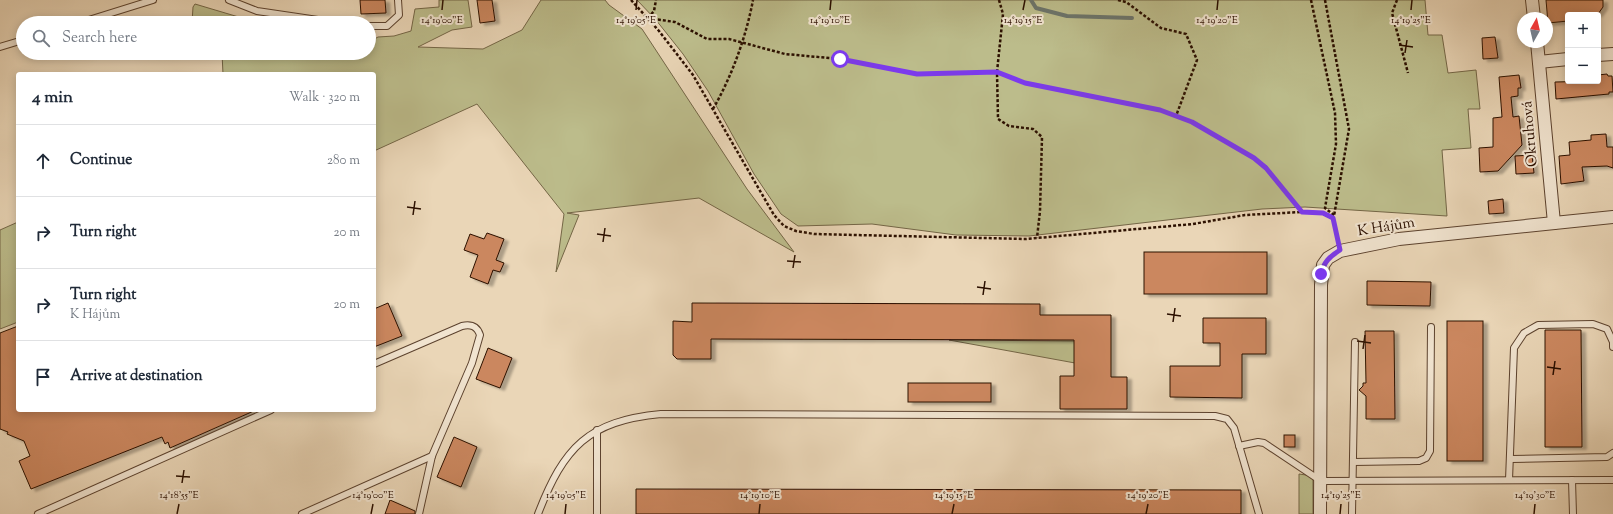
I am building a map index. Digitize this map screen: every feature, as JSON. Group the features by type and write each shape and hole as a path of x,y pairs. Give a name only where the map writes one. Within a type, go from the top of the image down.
{"street":[{"path":"1532,0 1533,12"},
{"name":"Okruhová","path":"1537,48 1554,223"},
{"path":"1601,56 1613,54"},
{"path":"1539,62 1565,59"},
{"name":"K Hájům","path":"1320,514 1321,274 1323,265 1328,258 1340,250 1399,239 1613,217"}],"lane":[{"path":"101,16 153,0"},
{"path":"229,0 257,10 294,16"},
{"path":"376,26 387,26 399,15 398,0"},
{"path":"0,47 16,42"},
{"path":"376,363 469,324 478,329 480,335 476,351 432,456 419,514"},
{"path":"1509,480 1511,459 1514,348 1524,333 1538,324 1593,324 1607,329 1613,342 1613,347"},
{"path":"1353,462 1420,462 1426,458 1430,451 1431,327"},
{"path":"1352,514 1355,342"},
{"path":"38,514 267,412"},
{"path":"538,514 548,487 558,469 569,454 597,430 616,421 636,416 661,414 1215,416 1227,419 1231,423 1259,514"},
{"path":"597,430 597,514"},
{"path":"1239,446 1258,442 1264,443 1320,480 1613,480"},
{"path":"1511,459 1607,458 1613,453"},
{"path":"302,514 432,456"},
{"path":"1572,480 1573,514"}],"path":[{"path":"631,0 648,18 693,76 774,215 784,226 796,231 849,236 1026,239 1193,224 1245,215 1302,212 1323,213 1334,217"},
{"path":"648,18 654,11 656,0"},
{"path":"713,109 720,97 742,42 749,22 753,0"},
{"path":"999,0 1003,14 997,72 998,119 1009,126 1033,129 1042,137 1040,211 1037,238"},
{"path":"1118,0 1126,2 1161,28 1186,34 1196,60 1176,116"},
{"path":"1311,0 1335,113 1336,144 1325,208 1334,217"},
{"path":"1325,0 1349,129 1334,217 1340,250"},
{"path":"1397,0 1392,13 1408,73"},
{"path":"648,18 675,22 707,39 729,39 785,54 840,59 917,74 997,72 1025,83 1160,110 1192,122 1254,158 1266,168 1302,212"}],"green space":[{"path":"439,0 468,0 472,27 452,30 418,47 483,49 522,30 541,0 605,0 609,5 642,29 747,189 794,252 699,198 567,213 579,215 556,272 564,214 477,104 376,150 376,72 223,72 222,60 376,60 376,38 394,36 411,31 415,9 439,7"},
{"path":"637,0 1425,0 1428,35 1442,35 1448,73 1476,70 1480,109 1468,109 1471,148 1442,150 1447,216 1305,207 1262,209 1029,236 956,235 872,224 798,226 781,214 754,174 708,91 683,54 656,20"},
{"path":"195,4 235,16 192,16 193,7"},
{"path":"16,223 16,323 0,329 0,230"},
{"path":"949,340 1075,341 1075,363"},
{"path":"1299,474 1313,476 1313,514 1299,514"}],"building":[{"path":"360,0 385,0 386,13 361,14"},
{"path":"477,0 492,0 495,21 480,23"},
{"path":"1546,0 1603,0 1603,7 1599,12 1565,12 1565,21 1553,22 1553,12 1547,12"},
{"path":"1495,37 1498,58 1483,59 1482,38"},
{"path":"1607,74 1608,76 1612,76 1613,92 1609,92 1609,94 1556,99 1555,82 1565,82 1565,84 1601,84 1601,75"},
{"path":"1519,75 1521,88 1518,88 1518,96 1511,97 1513,117 1519,116 1522,145 1498,171 1480,172 1479,148 1493,147 1493,118 1502,117 1499,77"},
{"path":"1606,134 1607,147 1613,147 1613,168 1607,166 1582,167 1584,181 1561,184 1559,156 1570,155 1569,142 1591,140 1591,135"},
{"path":"1532,155 1534,173 1516,174 1515,156"},
{"path":"1503,199 1504,213 1489,214 1488,201"},
{"path":"487,233 504,239 496,260 504,263 500,272 493,270 488,284 470,277 478,255 464,250 470,234 484,239"},
{"path":"1144,252 1267,252 1267,294 1144,294"},
{"path":"1367,281 1431,282 1430,306 1367,305"},
{"path":"388,303 402,336 376,346 376,308"},
{"path":"692,303 1040,304 1040,315 1111,315 1111,377 1127,377 1127,409 1060,409 1060,376 1074,376 1074,340 711,339 711,359 677,359 673,355 673,321 692,322"},
{"path":"1203,318 1266,318 1266,354 1242,354 1242,398 1170,397 1170,366 1220,366 1220,343 1203,343"},
{"path":"1447,321 1483,321 1483,461 1447,461"},
{"path":"16,327 16,412 251,412 170,448 168,442 165,444 162,437 31,489 19,461 30,456 24,441 7,434 8,432 0,429 0,333"},
{"path":"1545,330 1581,330 1582,447 1545,447"},
{"path":"1365,331 1394,331 1395,419 1366,419 1366,396 1359,390 1363,386 1363,383 1366,383"},
{"path":"488,348 512,358 500,388 476,379"},
{"path":"908,383 991,383 991,402 908,402"},
{"path":"1284,435 1295,435 1295,447 1284,447"},
{"path":"454,437 477,447 461,487 437,477"},
{"path":"636,489 1241,490 1241,514 636,514"},
{"path":"390,500 415,511 415,514 385,514"}],"waterway":[{"path":"1031,0 1036,8 1067,16 1132,18"}],"route":[{"path":"840,59 917,74 997,72 1025,83 1160,110 1192,122 1254,158 1266,168 1302,212 1323,213 1333,218 1340,250 1328,258 1323,265 1321,274"}]}
